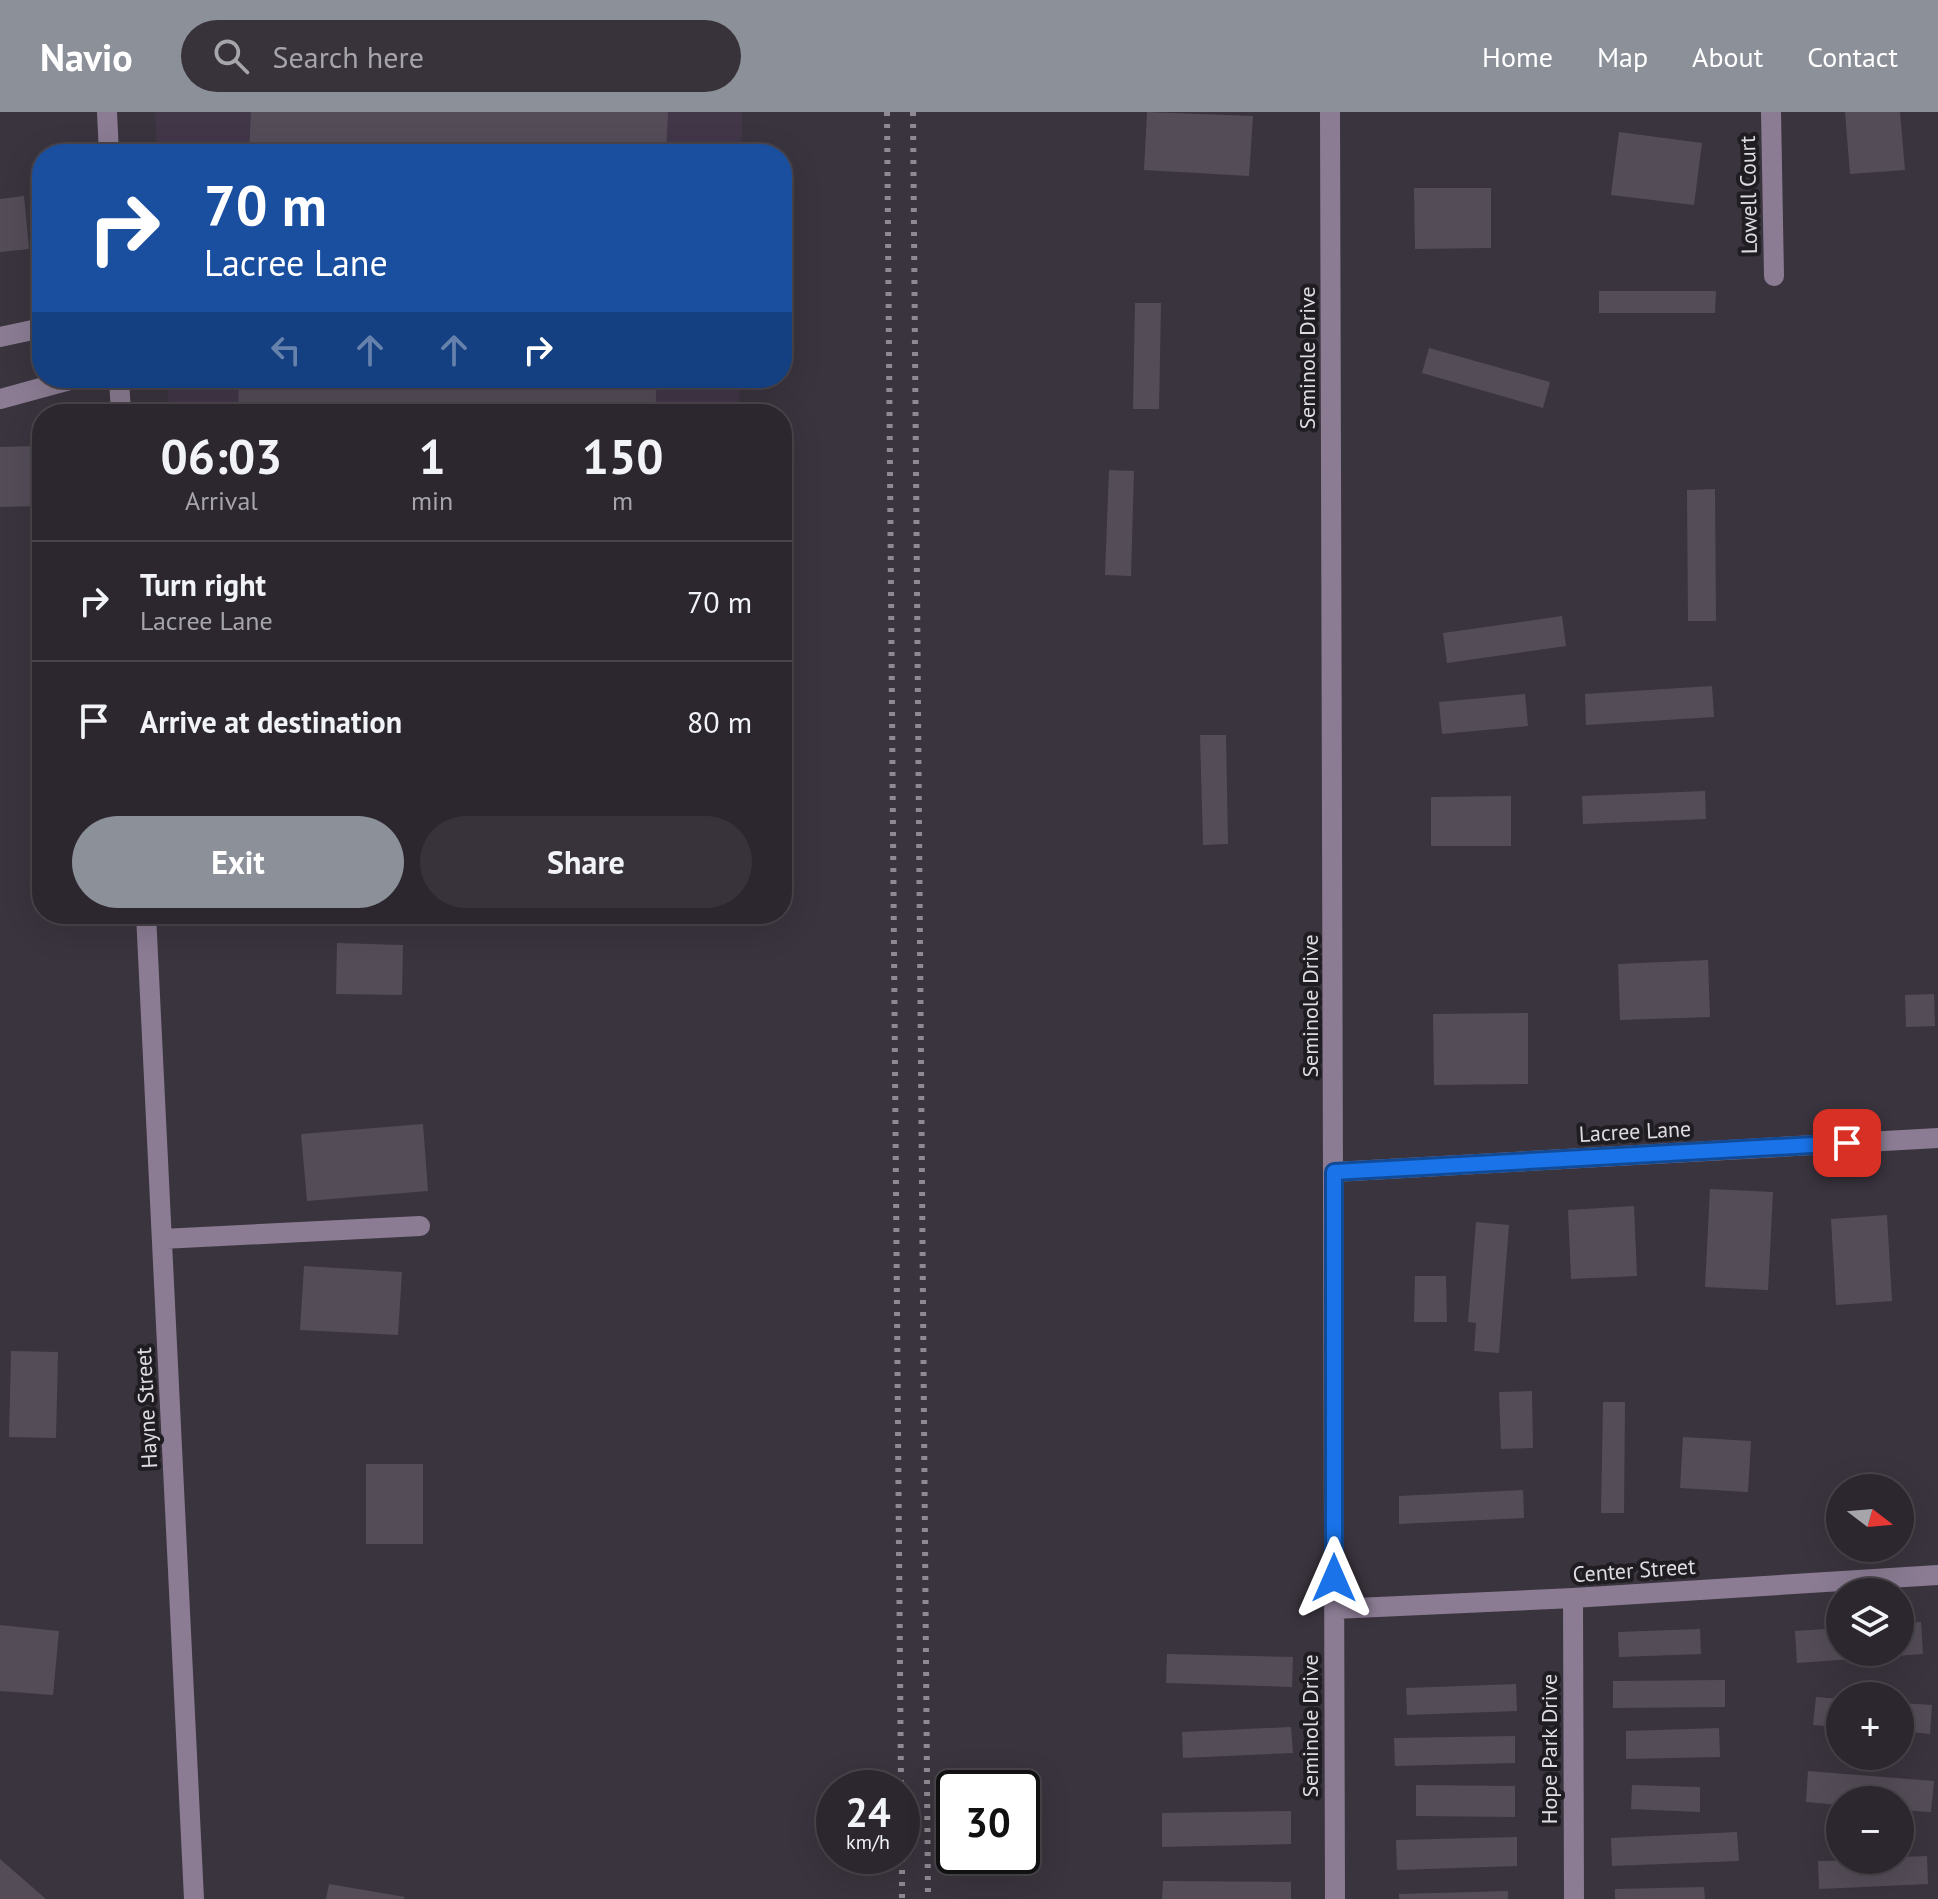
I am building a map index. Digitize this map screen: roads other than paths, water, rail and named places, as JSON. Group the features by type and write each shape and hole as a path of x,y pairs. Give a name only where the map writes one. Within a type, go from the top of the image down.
{"street":[{"path":"107,112 109,144"},
{"name":"Seminole Drive","path":"1330,112 1335,1899"},
{"name":"Lowell Court","path":"1771,112 1774,276"},
{"path":"0,337 32,330"},
{"path":"0,399 40,388"},
{"name":"Hayne Street","path":"146,924 194,1899"},
{"name":"Lacree Lane","path":"1334,1172 1938,1138"},
{"path":"162,1239 420,1226"},
{"name":"Center Street","path":"1334,1609 1573,1598 1938,1575"},
{"name":"Hope Park Drive","path":"1573,1598 1574,1899"}],"railway":[{"path":"887,112 901,1770"},
{"path":"913,112 928,1899"},
{"path":"902,1874 902,1899"}]}
